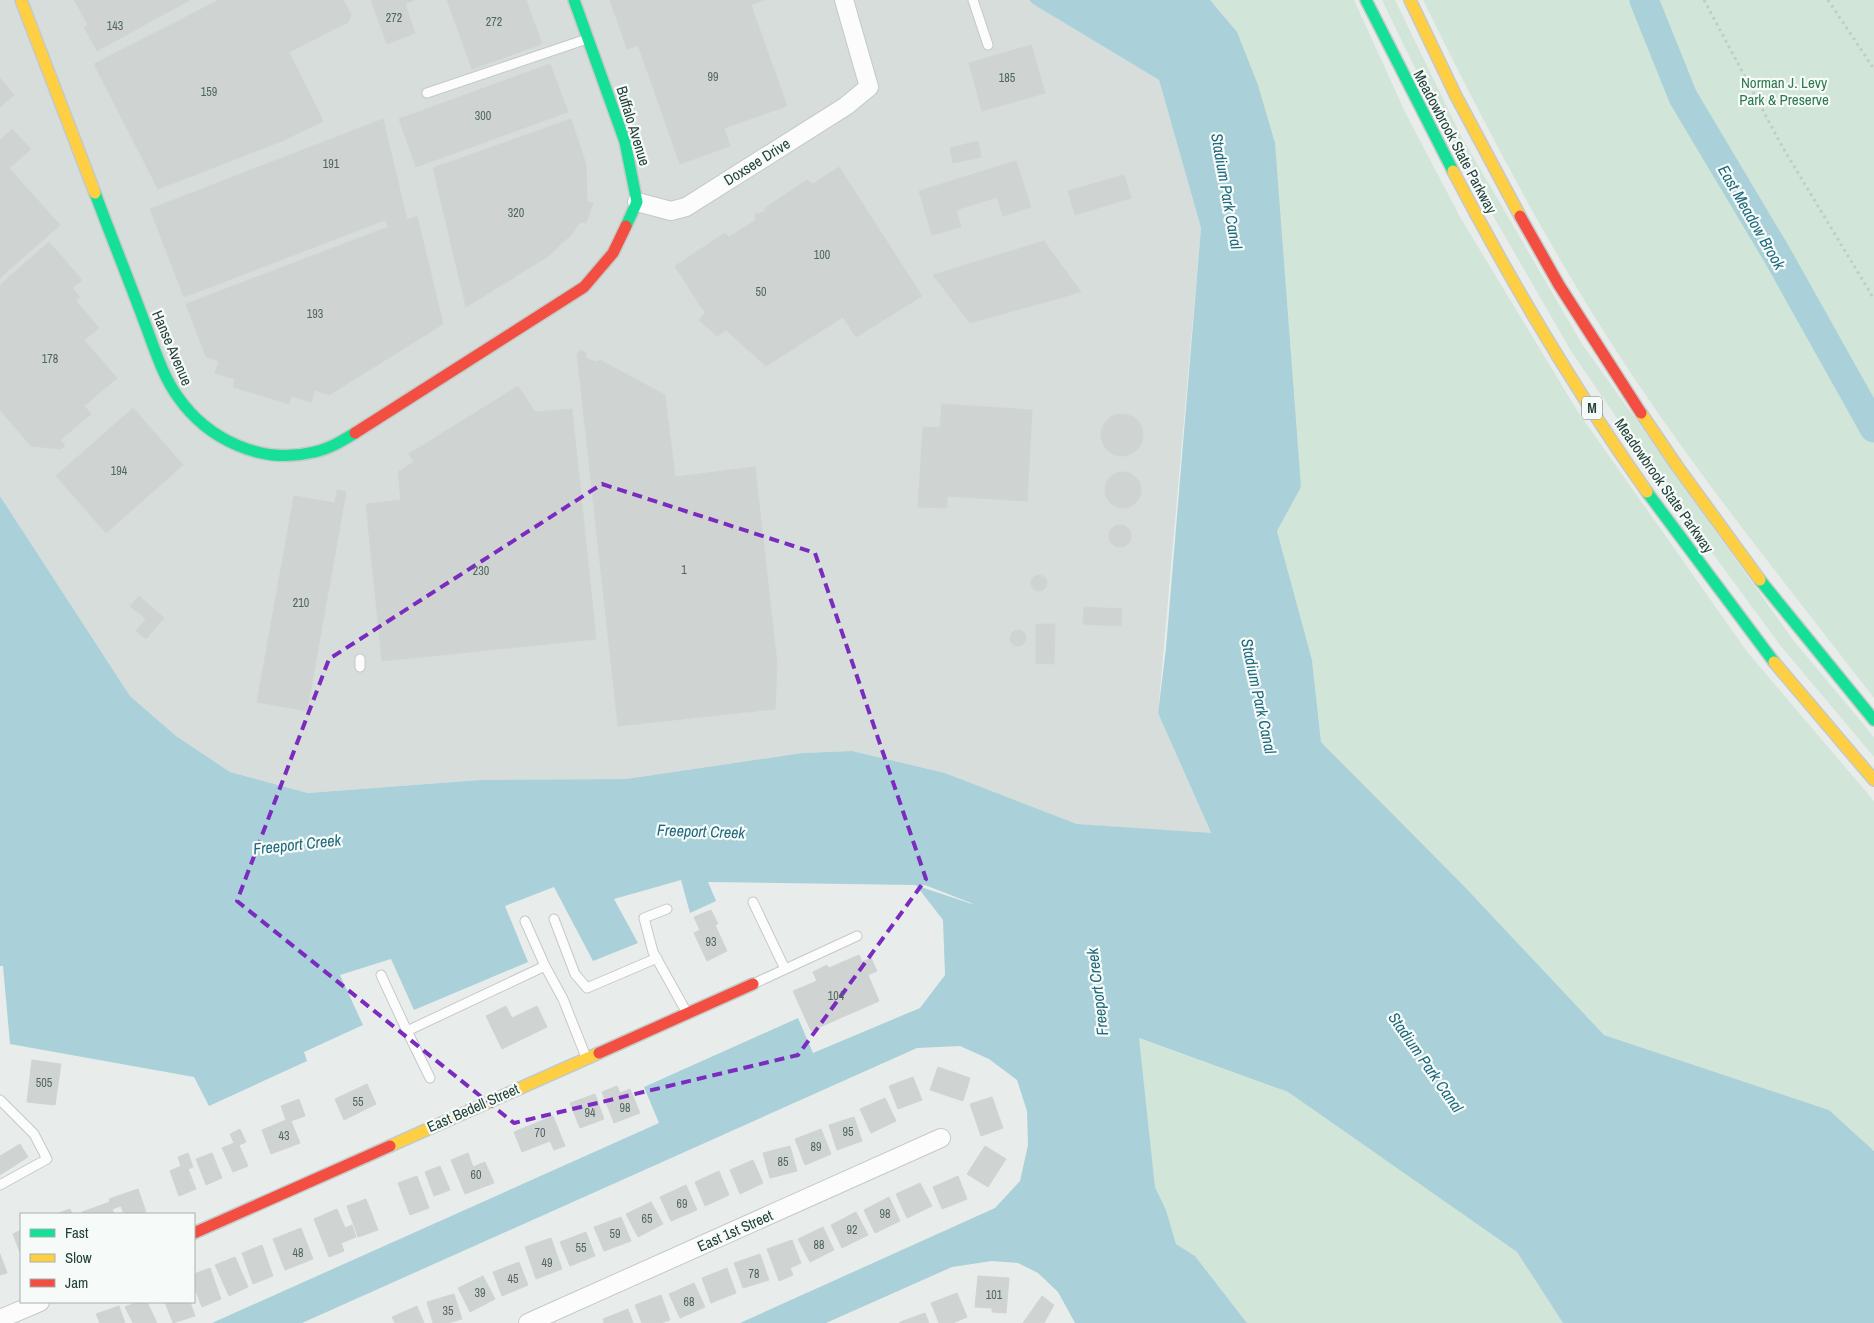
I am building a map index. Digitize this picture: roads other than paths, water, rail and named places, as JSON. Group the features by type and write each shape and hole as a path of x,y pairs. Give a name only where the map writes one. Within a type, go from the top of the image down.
{"main road":[{"name":"Hanse Avenue","path":"21,0 166,378 186,412 200,424 230,443 262,454 290,456 313,452 329,447 358,432 584,287 600,271 613,253 637,202"},
{"name":"Buffalo Avenue","path":"574,0 625,142 637,202"},
{"name":"Meadowbrook State Parkway","path":"1366,0 1448,164 1518,289 1609,435 1700,564 1763,647 1874,780"},
{"name":"Meadowbrook State Parkway","path":"1410,0 1437,59 1495,172 1585,326 1679,469 1775,599 1874,720"},
{"name":"East Bedell Street","path":"195,1233 753,984"}],"street":[{"name":"Doxsee Drive","path":"637,202 671,211 686,207 846,106 869,87 844,0"},
{"name":"East 1st Street","path":"528,1323 941,1138"},
{"path":"0,1319 38,1303"}],"lane":[{"path":"973,0 988,46"},
{"path":"426,92 588,38"},
{"path":"753,902 785,969"},
{"path":"667,909 644,918 657,958 687,1013"},
{"path":"554,919 576,974 587,988 657,958"},
{"path":"526,921 545,966 563,999 586,1058"},
{"path":"753,984 857,936"},
{"path":"407,1031 545,966"},
{"path":"381,975 430,1078"},
{"path":"0,1100 34,1134 47,1159 0,1185"}],"water":[{"path":"1029,0 1210,0 1237,32 1258,85 1275,143 1301,487 1277,531 1312,660 1321,742 1464,886 1604,1035 1829,1110 1874,1151 1874,1323 1563,1323 1517,1252 1288,1092 1139,1038 1155,1187 1166,1210 1176,1244 1195,1256 1247,1323 1075,1323 1058,1292 1038,1273 1018,1263 992,1261 952,1267 826,1323 740,1323 995,1208 1020,1181 1028,1145 1027,1111 1017,1080 989,1059 960,1046 917,1048 302,1323 212,1323 659,1123 644,1087 798,1018 813,1053 920,1008 945,975 943,920 916,885 708,882 716,901 690,913 681,880 614,899 638,943 593,961 554,887 505,906 528,962 414,1010 391,959 340,975 363,1025 304,1052 307,1061 209,1106 194,1077 10,1044 3,966 0,966 0,496 130,696 176,736 230,772 308,793 480,780 626,779 802,753 852,751 945,773 1077,824 1211,833 1158,713 1166,648 1201,228 1159,80","holes":["925,885 972,904 918,886"]}],"waterway":[{"name":"East Meadow Brook","path":"1644,0 1683,97 1776,253 1874,428"}],"park label":[{"name":"Norman J. Levy Park & Preserve","path":"1784,92"}],"water label":[{"name":"Stadium Park Canal","path":"1227,191"},
{"name":"Stadium Park Canal","path":"1259,696"},
{"name":"Freeport Creek","path":"701,831"},
{"name":"Freeport Creek","path":"297,844"},
{"name":"Freeport Creek","path":"1097,992"},
{"name":"Stadium Park Canal","path":"1426,1062"}]}
